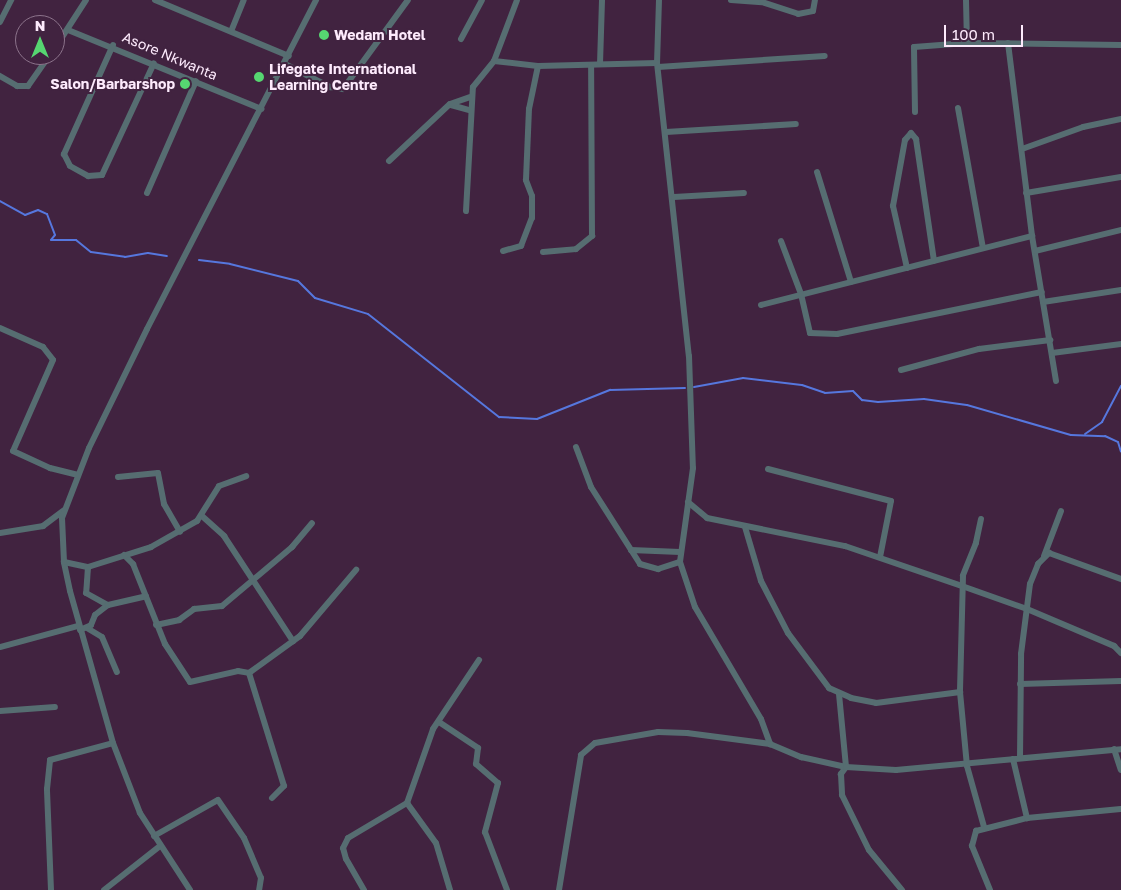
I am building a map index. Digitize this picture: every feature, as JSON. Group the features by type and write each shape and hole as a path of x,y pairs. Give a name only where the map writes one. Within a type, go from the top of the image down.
{"street":[{"path":"0,22 11,0"},
{"path":"65,34 86,0"},
{"path":"155,0 232,29 289,56"},
{"path":"232,29 244,0"},
{"path":"190,890 160,846 132,796 113,743 64,562 64,510 78,475 147,329 262,109 316,0"},
{"path":"285,64 330,87 343,89 408,0"},
{"path":"461,39 482,0"},
{"path":"466,211 470,97 475,82 494,61 517,0"},
{"path":"600,64 602,0"},
{"path":"659,0 657,65 674,197 689,356 693,468 680,562 695,607 761,719 770,744"},
{"path":"731,0 762,2 798,14 813,11 815,0"},
{"path":"966,0 967,44"},
{"name":"Asore Nkwanta","path":"68,30 113,45 262,109"},
{"path":"1008,43 1009,79 1022,149 1032,236 1056,381"},
{"path":"915,112 913,48 1008,43 1121,45"},
{"path":"113,45 64,154 70,166 88,176 102,175 154,63"},
{"path":"497,53 504,61"},
{"path":"494,61 538,66 657,65 825,56"},
{"path":"0,76 17,86 28,86 43,65"},
{"path":"543,252 576,249 592,236 591,65"},
{"path":"503,251 521,246 532,218 532,196 526,180 529,109 538,66"},
{"path":"147,193 196,81"},
{"path":"389,161 450,104 470,97"},
{"path":"450,104 469,110"},
{"path":"958,108 983,248"},
{"path":"1022,149 1083,127 1121,119"},
{"path":"666,132 796,124"},
{"path":"907,268 893,206 905,140 911,133 916,139 934,261"},
{"path":"818,172 851,282"},
{"path":"1026,193 1121,177"},
{"path":"674,197 744,193"},
{"path":"1035,251 1121,230"},
{"path":"761,306 801,294 1032,236"},
{"path":"781,240 801,294 808,331 815,334 837,334 1042,292"},
{"path":"1044,302 1121,290"},
{"path":"0,328 43,347 53,360 13,451 50,468 78,475"},
{"path":"901,370 979,349 1050,340"},
{"path":"1052,353 1121,344"},
{"path":"576,447 591,487 631,550 647,568 658,569 680,562"},
{"path":"768,469 891,501 880,558"},
{"path":"118,477 158,473 166,509 180,532"},
{"path":"64,562 88,567 124,555 180,532 202,516 219,486 246,476"},
{"path":"688,502 707,518 845,546 962,586 1027,609 1114,646 1121,653"},
{"path":"0,534 43,526 64,510"},
{"path":"1027,818 1017,758 1020,684 1027,609 1030,584 1044,556 1061,511"},
{"path":"202,516 224,536 256,581 293,641"},
{"path":"980,519 962,586 960,692 967,766 984,827"},
{"path":"156,625 179,620 194,609 222,606 256,581 312,522"},
{"path":"745,527 756,571 788,633 816,674 839,694 876,702 960,692"},
{"path":"631,550 680,552"},
{"path":"124,555 133,564 156,625 190,682 238,671 249,673 293,641 356,570"},
{"path":"1044,556 1058,555 1121,579"},
{"path":"88,567 86,592 108,605"},
{"path":"1,645 82,628 108,605 146,596"},
{"path":"82,628 102,637 117,672"},
{"path":"364,890 346,860 343,848 348,838 407,803 424,748 479,660"},
{"path":"249,673 284,786 272,798"},
{"path":"1020,684 1121,681"},
{"path":"839,694 846,767 841,774 841,788 855,828 902,890"},
{"path":"0,711 55,707"},
{"path":"439,722 478,748 476,764 498,783 485,832 507,890"},
{"path":"559,890 578,768 586,748 611,740 670,732 770,744 801,757 846,767 923,770 967,766 1017,758 1117,749 1121,770"},
{"path":"51,890 47,789 50,760 113,743"},
{"path":"154,836 218,800 244,838 261,878 259,890"},
{"path":"407,803 436,842 450,890"},
{"path":"990,890 972,846 973,836 984,827 1027,818 1121,809"},
{"path":"104,890 160,846"}],"waterway":[{"path":"0,201 25,215 38,210 47,214 55,235 51,240 76,240 91,252 125,257 148,253 167,256"},
{"path":"199,260 230,264 298,281 315,298 368,314 499,417 537,419 610,390 685,388"},
{"path":"694,387 743,378 802,385 825,393 853,391 862,400 878,402 924,399 967,405 1071,435 1105,436 1118,442 1121,452"},
{"path":"1085,434 1102,422 1121,386"}],"place":[{"name":"Wedam Hotel","path":"324,35"},
{"name":"Lifegate International Learning Centre","path":"259,77"},
{"name":"Salon/Barbarshop","path":"185,84"}]}
